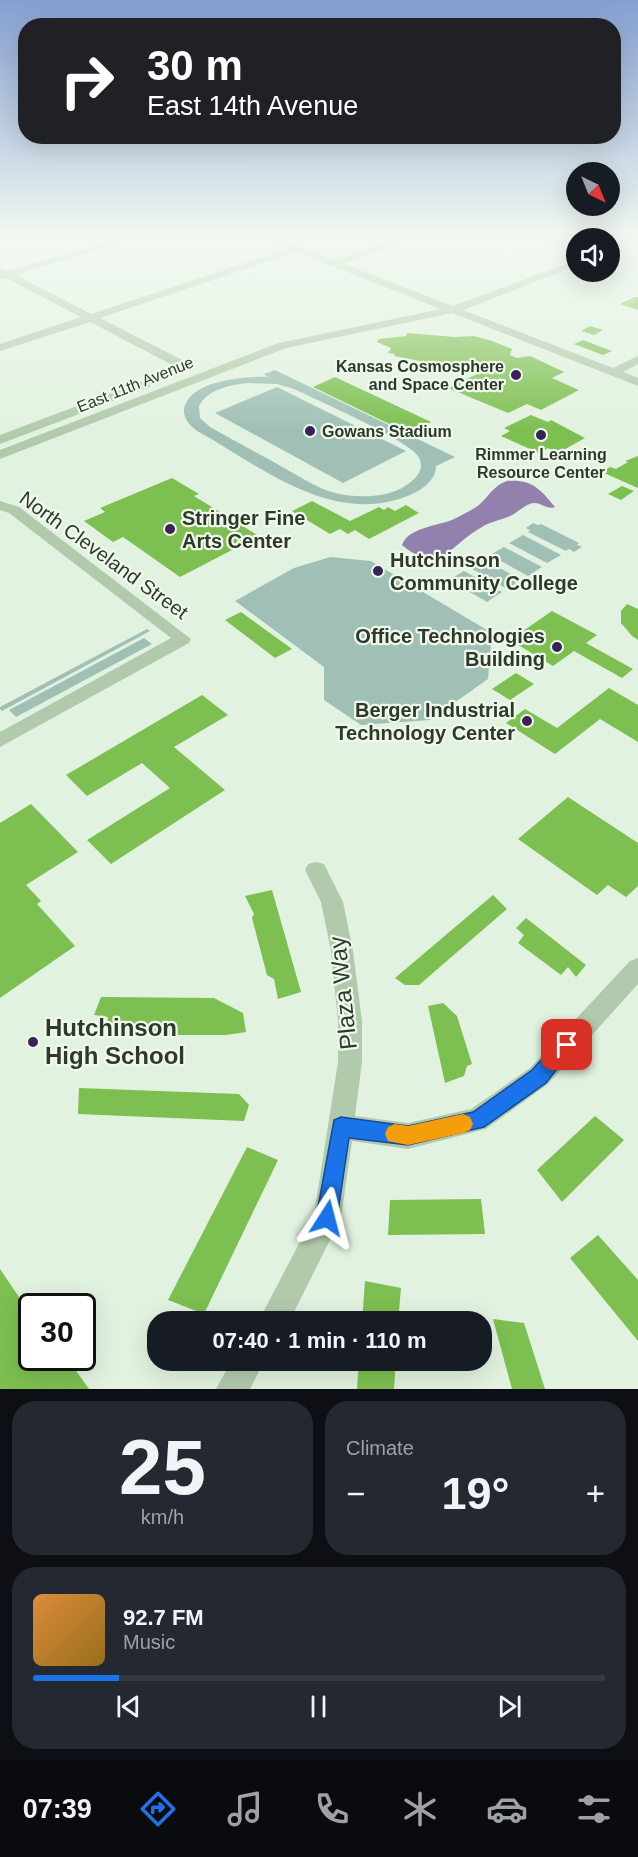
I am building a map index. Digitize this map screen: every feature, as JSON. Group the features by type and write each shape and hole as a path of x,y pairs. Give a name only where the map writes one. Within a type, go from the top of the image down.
{"street":[{"path":"56,301 188,368"},
{"path":"0,348 142,301"},
{"path":"429,301 638,382"},
{"name":"East 11th Avenue","path":"0,455 283,345 453,310 481,301"},
{"name":"East 11th Avenue","path":"0,440 243,349 283,345"},
{"path":"614,372 638,359"},
{"name":"North Cleveland Street","path":"0,505 19,514 183,639 2,735"},
{"name":"Plaza Way","path":"279,1311 327,1218 350,1062 350,1021 342,951 332,902 316,870"},
{"path":"341,1127 408,1136 477,1120 539,1076 638,969"},
{"path":"232,1389 243,1371"}],"shaded area":[{"path":"275,370 455,457 436,466 434,476 419,490 410,495 381,503 354,504 326,499 300,489 199,432 190,425 185,416 184,409 188,399 207,386 233,379 268,377 264,374","holes":["248,383 277,384 321,401 411,449 420,461 418,475 402,488 386,494 352,496 335,493 304,479 210,427 200,418 199,406 203,400 220,389"]},
{"path":"277,387 406,451 343,483 215,413"},
{"path":"507,481 523,482 535,487 555,507 549,508 536,503 528,505 508,517 486,525 444,555 436,558 426,558 415,554 402,545 411,534 454,519 473,509 495,488"},
{"path":"533,523 541,524 579,543 577,545 582,547 574,552 569,549 566,551 528,532 530,530 526,528"},
{"path":"523,535 561,555 547,563 509,543"},
{"path":"504,547 542,567 528,576 490,555"},
{"path":"330,557 371,561 492,633 488,679 430,720 361,725 324,700 324,667 235,601 294,568"},
{"path":"483,559 522,580 507,589 469,567"},
{"path":"464,571 502,592 487,602 449,580"},
{"path":"147,629 150,631 2,711 0,709 0,707"},
{"path":"144,638 152,644 16,717 9,710"}],"building":[{"path":"627,301 638,301 638,310 620,304"},
{"path":"590,326 603,330 594,335 581,331"},
{"name":"Kansas Cosmosphere and Space Center","path":"407,333 455,337 474,336 492,341 512,349 510,355 517,358 530,356 564,372 552,378 579,390 541,410 527,404 508,413 448,388 494,366 463,364 452,369 440,370 420,361 394,356 395,354 388,353 391,348 377,342 379,339 406,336"},
{"path":"583,340 612,351 603,355 574,344"},
{"path":"335,377 431,422 408,433 313,387"},
{"name":"Rimmer Learning Resource Center","path":"531,415 548,422 551,420 585,438 558,453 548,448 539,453 501,436 510,431 504,428"},
{"path":"638,456 638,488 602,472 610,467 616,469 628,462 625,461"},
{"name":"Stringer Fine Arts Center","path":"172,478 199,494 194,496 259,536 180,577 123,537 113,542 84,521 105,512 100,508"},
{"path":"622,486 634,491 621,500 608,494"},
{"path":"312,501 350,521 379,507 384,510 388,507 395,511 406,505 419,513 369,539 355,530 348,534 340,529 330,534 292,511"},
{"path":"627,604 638,609 638,640 621,623 621,611"},
{"name":"Office Technologies Building","path":"552,611 597,635 586,643 633,669 622,678 574,651 553,666 510,640"},
{"path":"241,612 292,649 275,658 225,620"},
{"path":"516,673 534,684 510,700 492,689"},
{"name":"Berger Industrial Technology Center","path":"609,688 638,705 638,742 600,719 555,754 506,723 525,709 557,728"},
{"path":"202,695 228,715 174,747 225,790 111,864 87,840 170,788 142,763 87,796 66,775"},
{"path":"568,797 638,843 638,886 626,897 608,885 597,895 518,839"},
{"path":"31,804 78,852 26,885 41,901 37,904 75,946 0,998 0,823"},
{"path":"272,890 301,992 278,999 274,979 267,975 252,918 254,914 245,896"},
{"path":"493,895 507,909 419,985 405,985 395,978"},
{"path":"526,918 586,965 576,977 568,967 561,975 518,943 524,935 516,928"},
{"path":"101,997 214,998 243,1013 246,1032 226,1035 135,1035 131,1029 107,1025 108,1017 94,1015"},
{"path":"443,1003 457,1016 472,1064 467,1066 464,1076 445,1083 428,1006"},
{"path":"79,1088 239,1094 249,1105 244,1121 78,1114"},
{"path":"595,1116 624,1140 562,1202 537,1170"},
{"path":"247,1147 278,1160 205,1311 196,1311 168,1300"},
{"path":"481,1199 485,1234 388,1235 390,1200"},
{"path":"598,1235 638,1280 638,1341 570,1258"},
{"path":"0,1269 18,1295 18,1371 76,1371 89,1389 0,1389"},
{"path":"365,1281 401,1288 399,1311 363,1311"},
{"path":"493,1319 524,1323 545,1389 512,1389"},
{"path":"358,1371 395,1371 394,1389 357,1389"}],"slow traffic":[{"path":"395,1134 408,1136 463,1124"}],"place":[{"name":"Kansas Cosmosphere and Space Center","path":"516,375"},
{"name":"Gowans Stadium","path":"310,431"},
{"name":"Rimmer Learning Resource Center","path":"541,435"},
{"name":"Stringer Fine Arts Center","path":"170,529"},
{"name":"Hutchinson Community College","path":"378,571"},
{"name":"Office Technologies Building","path":"557,647"},
{"name":"Berger Industrial Technology Center","path":"527,721"},
{"name":"Hutchinson High School","path":"33,1042"}],"route":[{"path":"327,1218 341,1127 408,1136 477,1120 539,1076 567,1045"}]}
